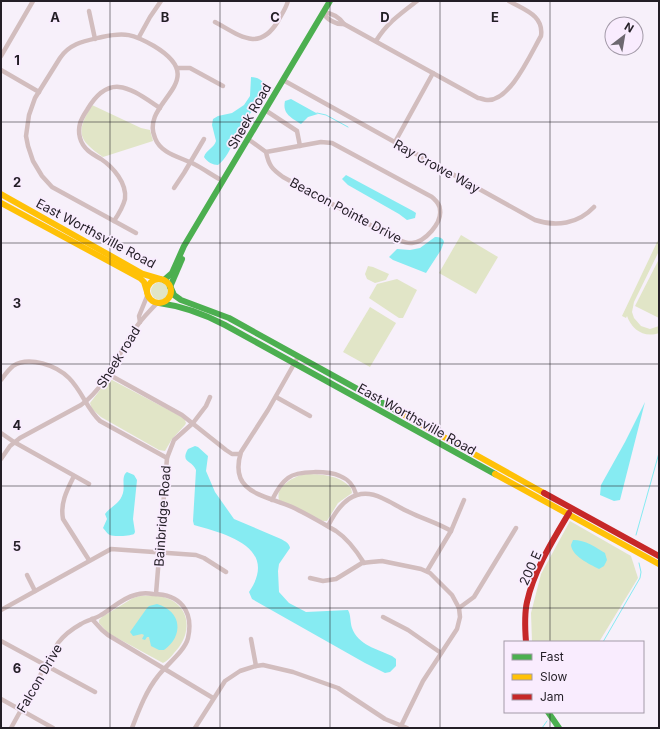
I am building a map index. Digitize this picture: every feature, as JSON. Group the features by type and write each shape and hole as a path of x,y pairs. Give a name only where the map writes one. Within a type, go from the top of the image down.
{"main road":[{"name":"Sheek Road","path":"162,280 172,273 184,246 188,242 330,1"},
{"name":"East Worthsville Road","path":"1,194 144,274 162,280"},
{"name":"East Worthsville Road","path":"1,204 140,278 144,282 148,293"},
{"name":"Sheek Road","path":"170,288 187,248 188,242"},
{"path":"162,280 170,288 170,295 166,301 158,303 150,299 147,289 151,283 162,280"},
{"name":"East Worthsville Road","path":"170,288 174,295 181,300 220,314 659,556"},
{"name":"East Worthsville Road","path":"158,303 170,304 215,319 659,564"},
{"name":"200 E","path":"526,641 527,602 538,572 572,508"},
{"path":"549,713 559,728"}],"street":[{"path":"1,56 33,1"},
{"path":"139,37 161,1"},
{"path":"215,22 242,37 251,39 260,38 267,35 273,29 286,8 288,1"},
{"path":"376,41 390,21 417,1"},
{"path":"323,12 327,17 335,22 344,24 478,98 487,100 495,99 508,91 541,36 542,28 540,21 534,15 509,1"},
{"path":"89,11 95,39"},
{"path":"136,233 52,187 36,168 28,146 26,128 31,107 60,58 65,52 78,43 120,34 127,34 139,37 170,56 176,68 176,82 155,116 153,134 158,144 166,152 191,162 223,182"},
{"path":"176,68 190,68 223,86"},
{"path":"1,70 39,92"},
{"path":"395,142 433,73"},
{"name":"Ray Crowe Way","path":"283,80 535,220 554,224 564,224 582,216 594,207"},
{"path":"114,222 124,200 125,194 121,182 112,167 84,147 79,134 81,120 97,94 103,90 113,87 121,87 129,90 160,108"},
{"path":"265,110 297,131 300,146"},
{"path":"174,188 204,139"},
{"path":"248,140 266,152"},
{"name":"Beacon Pointe Drive","path":"321,142 332,143 427,194 438,203 441,211 434,229 428,236 420,241 412,243 394,238 283,177 272,169 268,162 266,152 321,142"},
{"name":"Sheek road","path":"140,322 139,316 148,293"},
{"name":"Sheek road","path":"14,442 85,402 99,388 140,322 158,303"},
{"path":"298,357 276,397 240,454 238,469 240,477 245,485 256,494 291,506 343,536 364,563"},
{"path":"1,380 13,366 19,364 36,362 58,370 69,378 93,414 100,420 167,458"},
{"path":"108,374 182,415 232,454 240,454"},
{"name":"Bainbridge Road","path":"156,594 167,458 174,440 193,423 206,406 210,397"},
{"path":"276,397 310,416"},
{"path":"1,433 14,442 89,484"},
{"path":"1,459 14,442"},
{"path":"272,500 284,482 289,477 298,473 341,476 352,484 356,494"},
{"path":"74,476 64,497 62,512 63,519 89,560"},
{"path":"328,526 338,508 356,494 378,496 408,512 451,531"},
{"path":"427,571 451,531 464,500"},
{"path":"459,608 474,597 516,528"},
{"path":"1,610 111,549 196,555 204,558 226,572"},
{"path":"310,578 323,581 336,579 364,563 382,562 427,571 452,595 459,608 460,617 457,629 423,682 400,727"},
{"path":"27,574 35,591"},
{"name":"Falcon Drive","path":"11,728 58,643 64,636 82,623 100,616 134,595 143,593 164,594 180,603 188,614 190,624 188,638 184,647 159,675 146,694 132,728"},
{"path":"383,617 408,630 441,653"},
{"path":"92,619 108,635 213,698"},
{"path":"252,639 256,666"},
{"path":"1,640 95,692"},
{"path":"195,728 225,681 240,671 256,666 263,666 293,672 338,688 385,720 400,727 407,728"},
{"path":"1,699 53,728"}],"green space":[{"path":"92,105 141,128 150,130 153,141 103,157 88,145 82,134 83,122"},
{"path":"461,235 498,257 476,294 439,273"},
{"path":"659,238 659,251 634,302 632,312 634,318 641,326 650,329 659,326 659,333 644,334 635,329 627,316 626,318 622,316"},
{"path":"659,259 659,318 635,306"},
{"path":"368,266 389,274 386,280 375,283 367,279 365,274"},
{"path":"397,279 417,290 403,318 399,318 369,298 377,284"},
{"path":"160,282 166,285 169,291 166,297 160,300 154,297 151,291 154,285"},
{"path":"370,307 396,323 370,367 343,352"},
{"path":"112,380 184,418 186,423 185,425 172,439 165,451 159,450 101,417 92,409 90,403 107,381"},
{"path":"304,474 330,476 341,480 351,488 352,493 338,503 327,521 323,521 279,500 280,490 283,486 295,477"},
{"path":"570,521 631,556 638,578 600,641 532,641 531,613 541,574"},
{"path":"158,595 173,601 179,606 184,612 187,626 186,633 179,647 163,663 108,633 99,623 99,620 102,617 133,598"}],"water":[{"path":"251,77 258,79 264,84 263,93 236,132 232,146 226,157 218,165 212,164 204,157 216,141 212,125 213,119 218,116 232,113 244,105 250,96"},
{"path":"291,99 318,114 308,117 301,124 291,118 286,112 284,105 285,101"},
{"path":"346,175 413,211 416,213 415,218 407,220 348,185 342,179"},
{"path":"435,237 441,238 444,242 441,250 426,273 389,257 397,249 410,250 420,248"},
{"path":"645,402 620,500 614,501 600,495 601,485"},
{"path":"195,446 208,456 206,471 215,492 234,519 281,539 289,545 290,548 279,564 279,592 289,603 306,612 348,610 352,628 359,639 369,646 396,659 396,666 390,672 385,673 365,663 252,599 249,592 257,577 258,564 253,554 245,545 234,539 221,533 194,525 196,470 185,457 188,449"},
{"path":"127,472 134,475 137,480 133,519 135,532 134,534 129,535 112,536 103,528 107,519 105,514 122,497 124,490 124,476"},
{"path":"573,540 578,540 594,546 605,553 607,560 604,566 599,569 574,553 571,545"},
{"path":"157,604 165,607 171,612 177,624 175,638 164,650 159,650 151,646 149,637 145,640 142,639 144,635 133,636 130,632 147,608"}],"waterway":[{"path":"317,113 326,115 348,127"},
{"path":"636,535 659,453"},
{"path":"604,641 640,578 641,572 639,563"},
{"path":"542,728 547,721"}],"traffic: fast":[{"path":"164,280 172,273 184,246 330,1"},
{"path":"170,287 182,259"},
{"path":"171,288 174,295 181,300 229,318 399,412"},
{"path":"159,303 193,311 225,325 495,474"},
{"path":"549,713 559,728"}],"traffic: slow":[{"path":"1,194 143,274 160,279"},
{"path":"1,203 140,278 144,282 147,292"},
{"path":"159,279 164,280 170,286 171,291 170,296 164,302 159,303 154,302 148,296 147,291 148,286 154,280 159,279"},
{"path":"399,412 544,493"},
{"path":"495,474 659,564"}],"traffic: jam":[{"path":"544,493 659,556"},
{"path":"526,641 525,612 534,578 569,513"}]}
